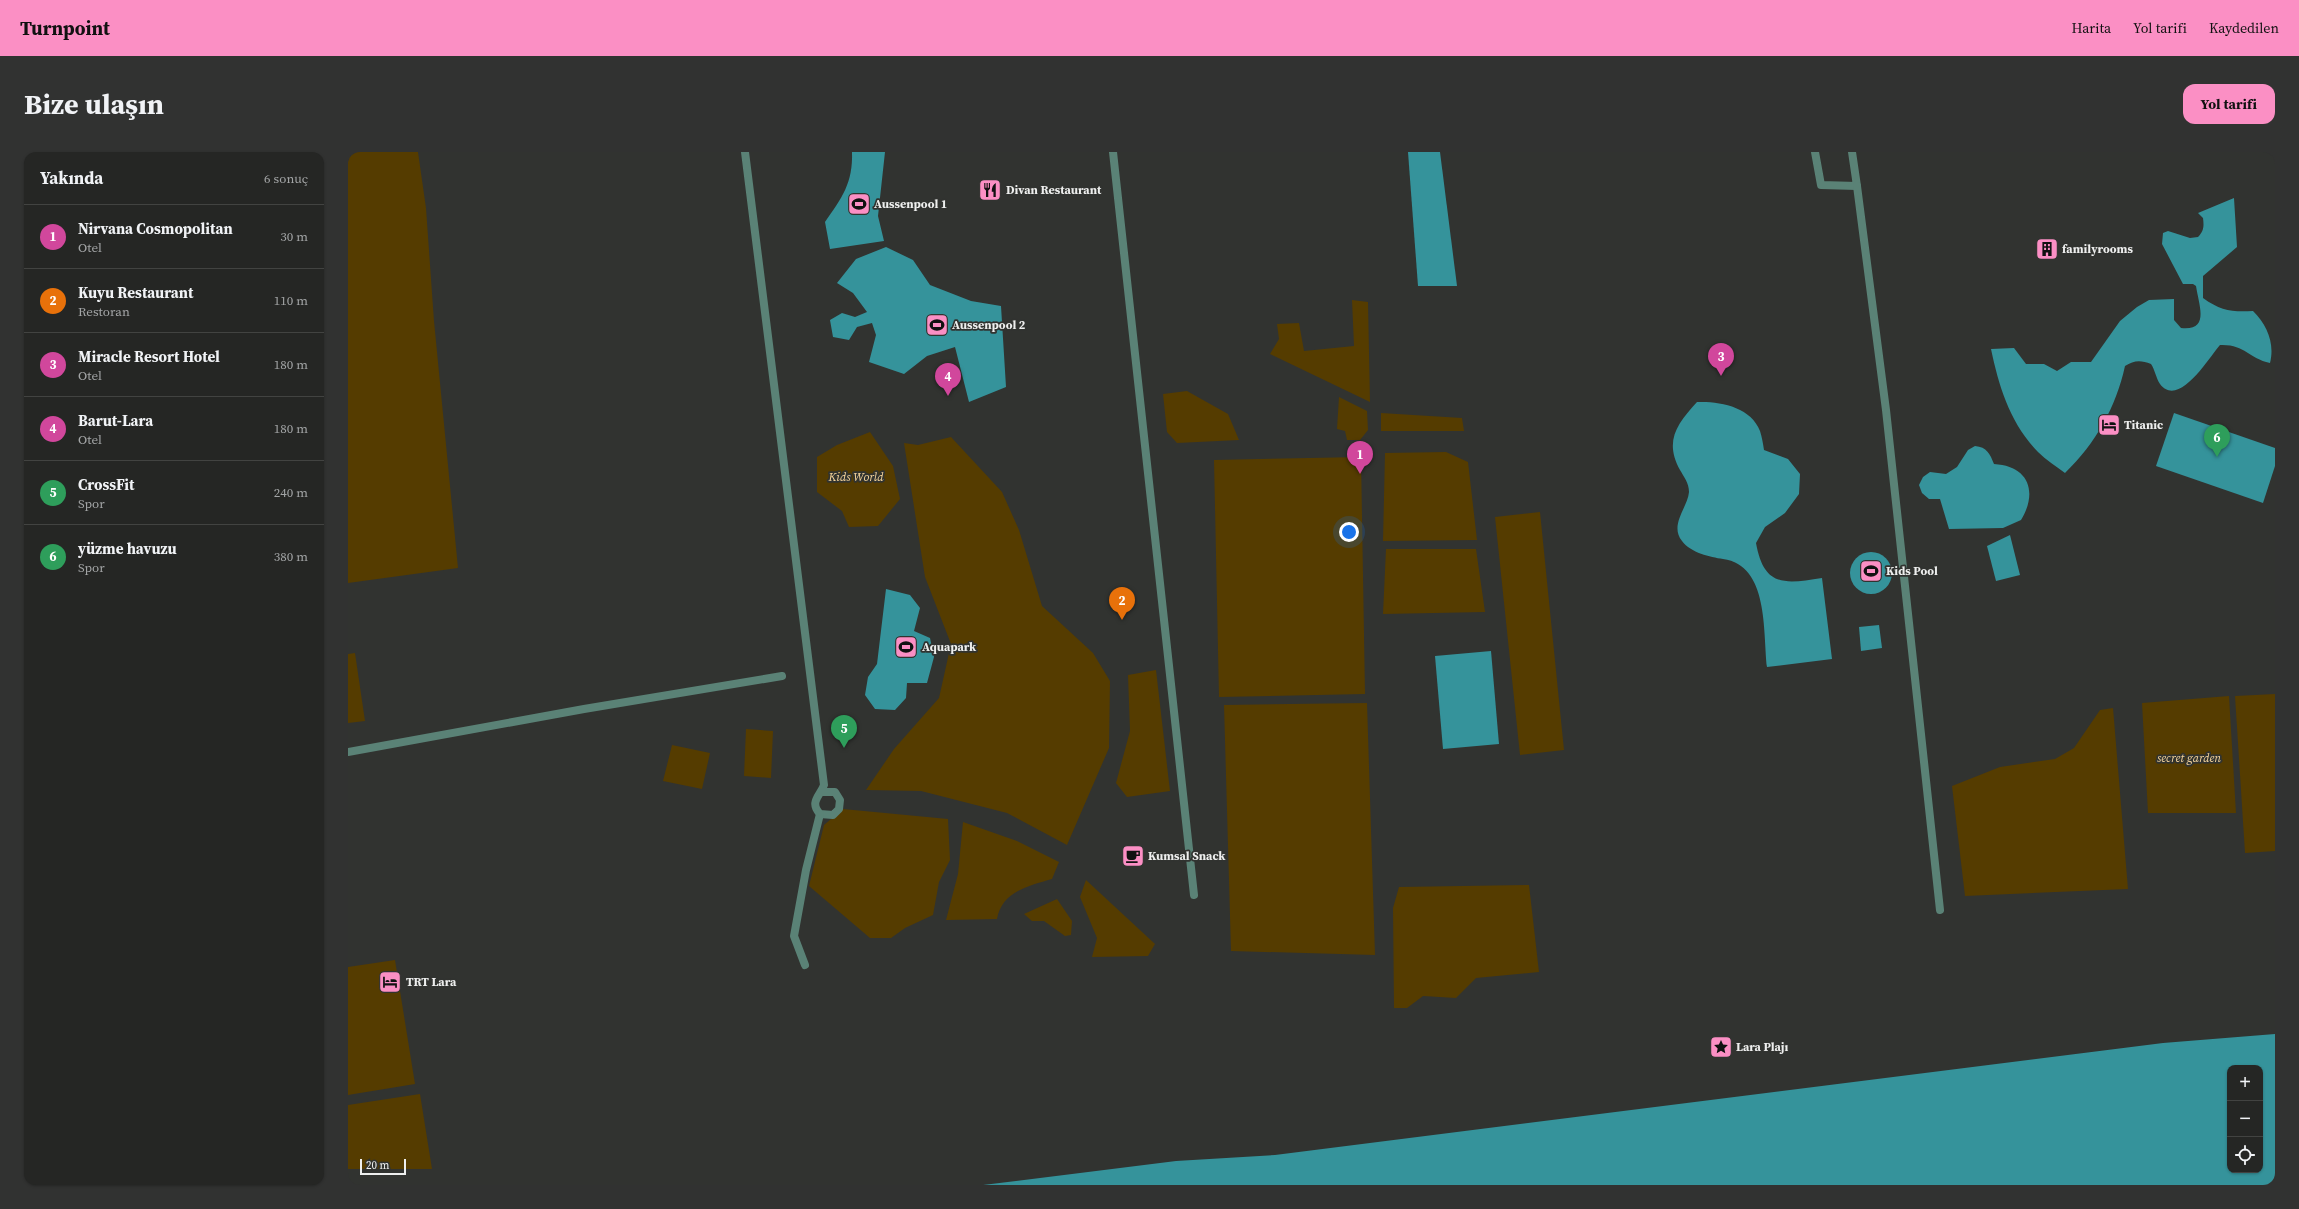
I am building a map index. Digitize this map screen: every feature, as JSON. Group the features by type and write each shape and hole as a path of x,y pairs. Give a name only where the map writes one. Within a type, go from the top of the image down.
{"street":[{"path":"745,152 823,777 822,792 814,802 820,814 806,870 794,936 805,965"},
{"path":"1113,152 1194,895"},
{"path":"1815,152 1821,185 1857,186"},
{"path":"1852,152 1886,410 1940,910"},
{"path":"348,752 584,709 782,676"},
{"path":"820,814 832,815 840,804 838,796 835,792 822,792"}],"green space":[{"path":"348,152 418,152 426,208 434,321 458,568 348,583"},
{"path":"1352,300 1368,302 1370,402 1270,354 1279,339 1277,324 1299,323 1304,351 1354,346"},
{"path":"1187,391 1228,414 1239,440 1177,443 1167,432 1163,394"},
{"path":"1339,397 1367,411 1368,430 1360,440 1347,440 1345,431 1337,429"},
{"path":"1381,413 1462,418 1464,431 1381,431"},
{"name":"Kids World","path":"870,432 893,466 900,499 878,526 849,527 842,511 817,492 817,457 837,445"},
{"path":"951,437 1002,492 1019,530 1042,606 1093,653 1110,681 1109,748 1067,845 1007,813 921,791 866,790 894,749 939,698 951,644 925,577 904,443 918,445"},
{"path":"1446,452 1468,462 1477,540 1383,541 1385,453"},
{"path":"1361,457 1365,694 1219,697 1214,460"},
{"path":"1540,512 1564,750 1520,755 1495,517"},
{"path":"1386,549 1476,549 1485,612 1383,614"},
{"path":"355,653 365,721 348,723 348,654"},
{"path":"1156,670 1170,791 1127,797 1116,783 1130,731 1128,675"},
{"path":"2275,694 2275,851 2245,853 2235,696"},
{"name":"secret garden","path":"2229,696 2236,813 2148,813 2142,703"},
{"path":"1367,703 1375,955 1231,951 1224,705"},
{"path":"2113,708 2128,889 1965,896 1952,786 2000,767 2055,759 2074,748 2100,710"},
{"path":"746,729 773,731 771,778 744,776"},
{"path":"672,745 710,753 702,789 663,781"},
{"path":"843,809 948,819 950,860 939,882 933,915 905,928 891,938 870,938 809,886 824,825"},
{"path":"963,822 1017,841 1059,862 1052,879 1026,887 1011,896 1004,902 997,919 946,920 958,874"},
{"path":"1086,880 1155,944 1148,956 1092,957 1097,938 1080,897"},
{"path":"1529,885 1539,972 1476,978 1456,998 1423,996 1407,1008 1394,1008 1393,908 1399,887"},
{"path":"1057,899 1072,921 1071,935 1065,936 1044,921 1032,921 1024,914"},
{"path":"395,960 415,1084 348,1095 348,967"},
{"path":"420,1094 432,1169 348,1169 348,1105"}],"water":[{"name":"Aussenpool 1","path":"852,152 885,152 878,216 884,241 830,249 825,222 845,190 851,173"},
{"path":"1408,152 1440,152 1457,286 1418,286"},
{"path":"2234,198 2237,247 2203,276 2203,298 2215,306 2227,310 2253,311 2266,328 2271,341 2270,363 2256,358 2241,349 2228,345 2220,345 2202,369 2185,386 2176,390 2168,390 2160,384 2151,364 2138,361 2128,364 2125,366 2116,396 2103,424 2086,449 2065,473 2038,452 2020,429 2002,391 1991,349 2014,348 2026,364 2044,364 2057,371 2071,362 2091,362 2120,321 2137,307 2149,300 2174,299 2174,320 2181,328 2196,326 2199,321 2200,309 2196,286 2193,284 2183,284 2162,244 2163,233 2168,231 2190,238 2198,237 2203,228 2203,218 2198,213"},
{"name":"Aussenpool 2","path":"886,247 913,260 930,285 971,301 1001,306 1006,387 969,402 955,347 927,356 904,374 869,362 876,335 872,323 857,327 849,340 833,337 830,320 842,313 855,317 867,312 853,293 837,283 856,259"},
{"path":"1697,402 1725,404 1750,416 1756,423 1761,433 1764,450 1788,459 1800,474 1799,494 1785,513 1765,527 1756,543 1764,568 1770,575 1787,581 1822,578 1832,659 1767,667 1761,602 1749,573 1738,564 1707,556 1690,549 1682,541 1677,529 1680,516 1688,498 1689,489 1675,460 1673,442 1675,433 1679,426"},
{"path":"2174,413 2275,448 2275,466 2263,503 2156,466"},
{"path":"1975,446 1985,449 1994,464 2006,466 2015,470 2022,475 2027,482 2029,500 2021,520 2003,528 1949,529 1940,499 1929,499 1922,493 1919,485 1923,477 1930,472 1946,474 1957,467 1968,450"},
{"path":"2010,535 2020,575 1996,581 1987,546"},
{"name":"Kids Pool","path":"1871,552 1886,558 1892,573 1886,588 1871,594 1856,588 1850,573 1856,558"},
{"name":"Aquapark","path":"886,589 910,595 920,608 914,631 930,638 934,657 927,683 907,683 906,698 895,710 875,709 865,695 868,677 877,664"},
{"path":"1879,625 1882,648 1861,651 1859,627"},
{"path":"1491,651 1499,744 1443,749 1435,656"},
{"path":"2275,1034 2275,1185 983,1185 1176,1161 1275,1155 2163,1043"}],"place":[{"name":"Divan Restaurant","path":"990,190"},
{"name":"Aussenpool 1","path":"859,204"},
{"name":"familyrooms","path":"2047,249"},
{"name":"Aussenpool 2","path":"937,325"},
{"name":"Miracle Resort Hotel","path":"1721,376"},
{"name":"Barut-Lara","path":"948,396"},
{"name":"Titanic","path":"2109,425"},
{"name":"yüzme havuzu","path":"2217,457"},
{"name":"Nirvana Cosmopolitan","path":"1360,474"},
{"name":"Kids Pool","path":"1871,571"},
{"name":"Kuyu Restaurant","path":"1122,620"},
{"name":"Aquapark","path":"906,647"},
{"name":"CrossFit","path":"844,748"},
{"name":"Kumsal Snack","path":"1133,856"},
{"name":"TRT Lara","path":"390,982"},
{"name":"Lara Plajı","path":"1721,1047"}]}
